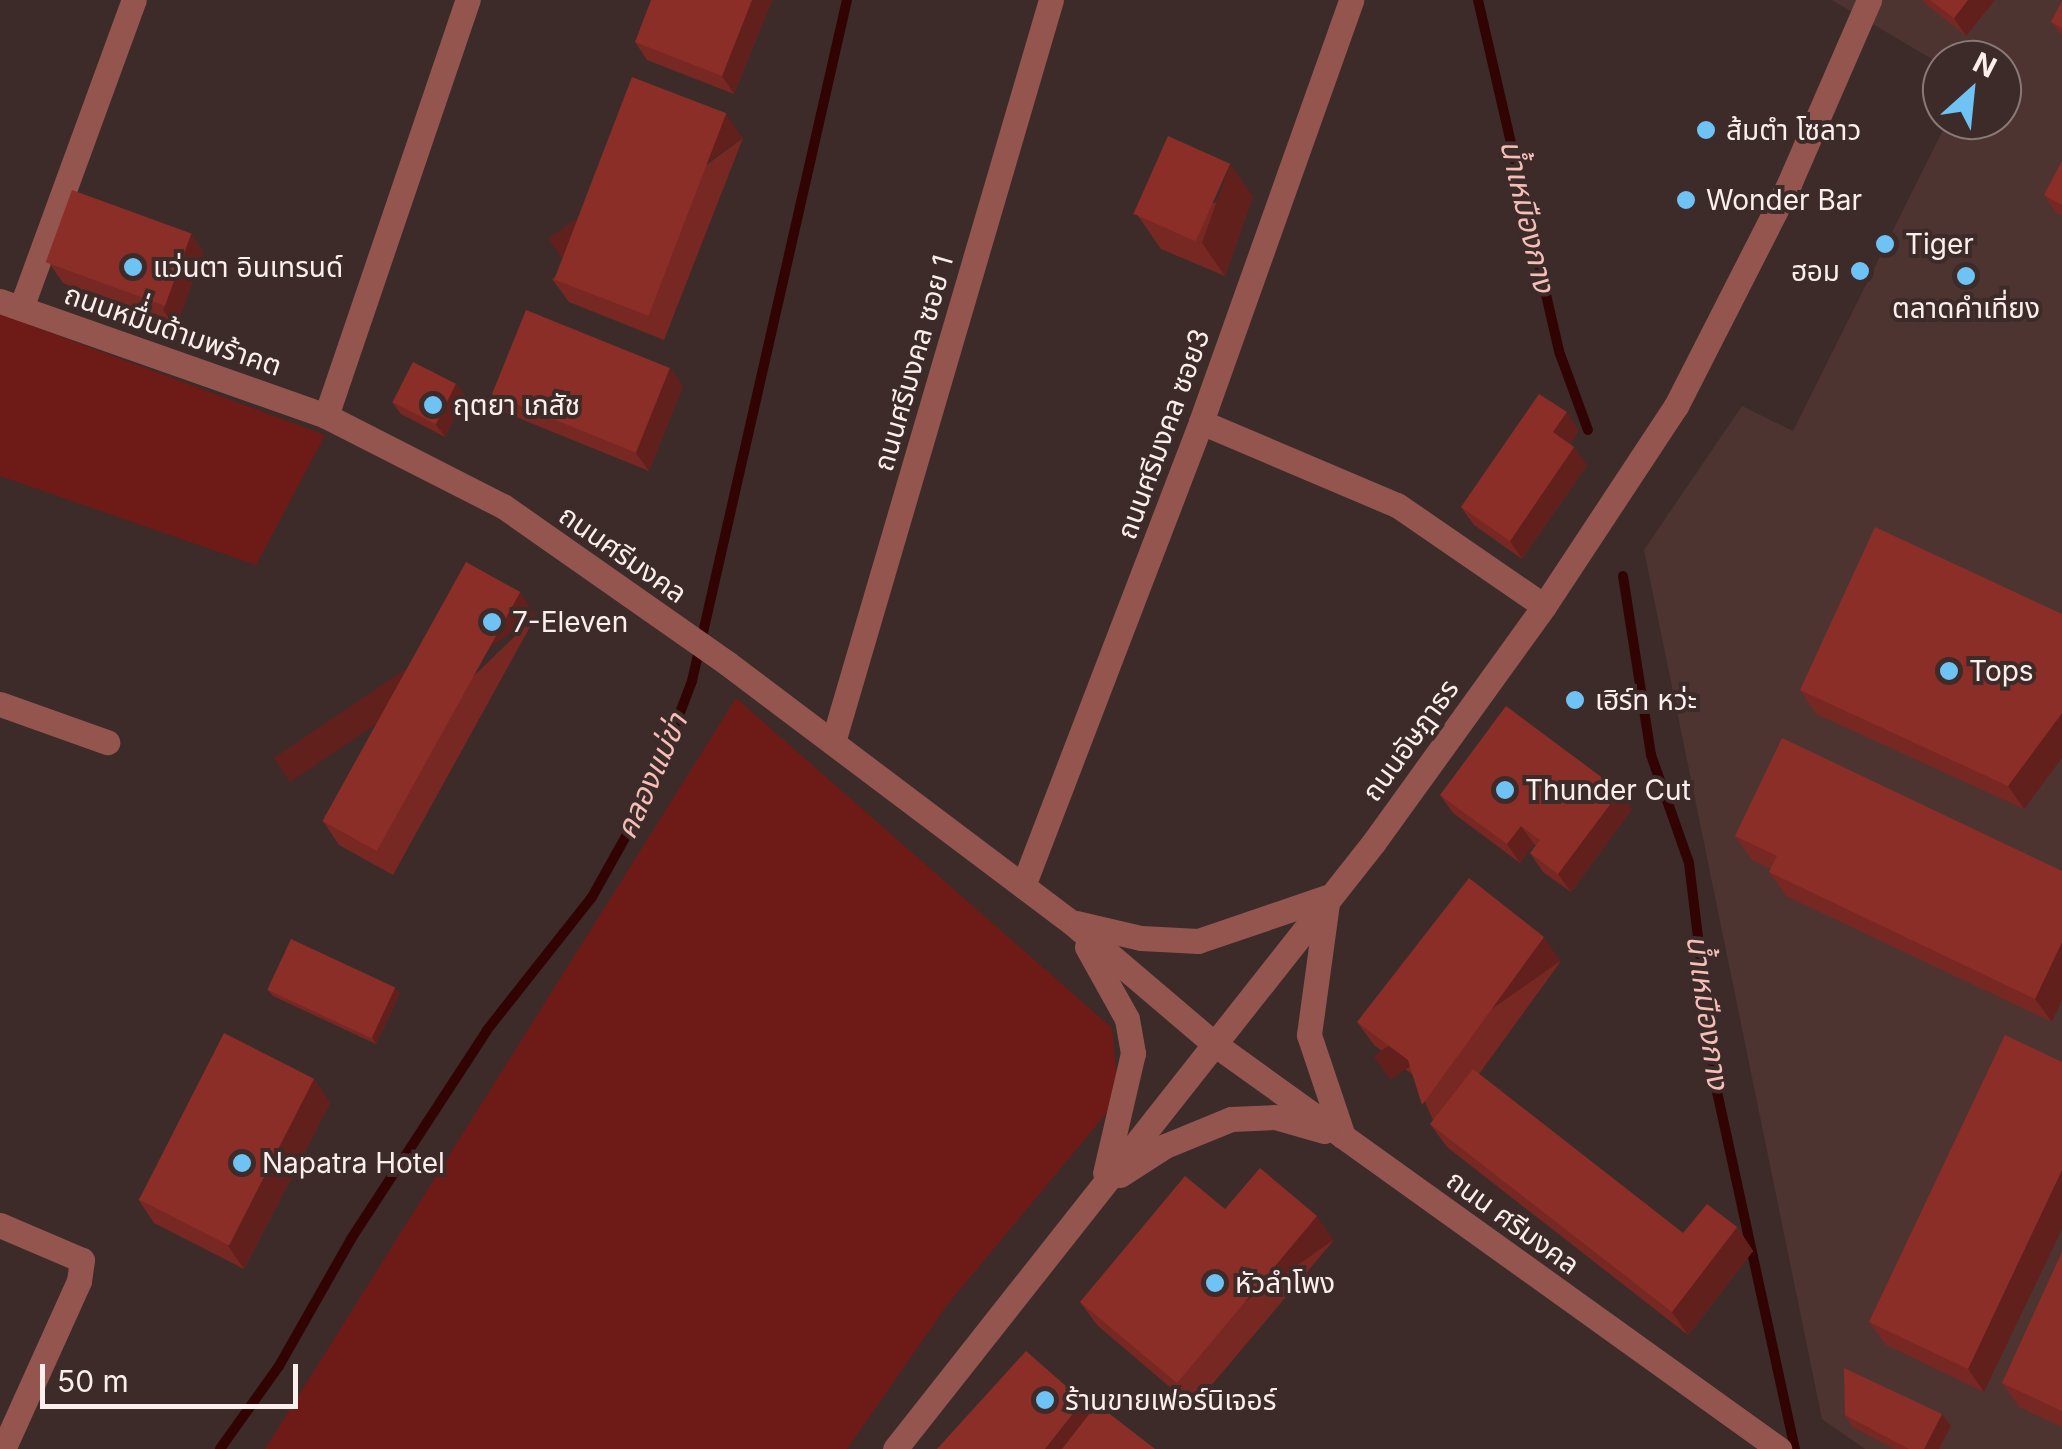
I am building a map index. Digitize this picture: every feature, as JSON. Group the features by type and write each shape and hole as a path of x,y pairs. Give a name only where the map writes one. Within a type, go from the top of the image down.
{"street":[{"path":"10,305 134,0"},
{"path":"326,416 468,0"},
{"name":"ถนนศรีมงคล ซอย 1","path":"832,742 1051,0"},
{"name":"ถนนศรีมงคล ซอย3","path":"1023,886 1201,422 1351,0"},
{"name":"ถนนอัษฎาธร","path":"895,1449 1328,897 1544,606 1676,406 1789,184 1869,0"},
{"name":"ถนนหมื่่นด้ามพร้าคต","path":"10,305 326,416"},
{"name":"ถนนศรีมงคล","path":"326,416 503,506 727,663 1071,922 1213,1043"},
{"path":"1201,422 1397,505 1544,606"},
{"path":"0,704 107,742"},
{"path":"1071,922 1141,938 1198,941 1328,897 1310,1036 1343,1136"},
{"path":"1071,922 1127,1019 1132,1053 1102,1186"},
{"name":"ถนน ศรีมงคล","path":"1213,1043 1779,1449"},
{"path":"1102,1186 1164,1146 1231,1119 1275,1117 1343,1136"},
{"path":"0,1226 82,1260 79,1281 2,1449"}],"shaded area":[{"path":"1832,0 2062,0 2062,1449 1865,1449 1822,1419 1644,550 1742,406 1793,431 1938,140 2022,140 2022,40 1922,40 1922,53"},
{"path":"0,314 325,435 256,565 0,476"},
{"path":"736,698 1112,1028 1119,1098 947,1305 847,1449 265,1449"}],"building":[{"path":"651,0 752,0 722,76 635,42"},
{"path":"1930,0 1968,0 1954,18"},
{"path":"2062,1 2062,28 2051,22"},
{"path":"632,77 726,113 649,316 554,280"},
{"path":"1168,136 1230,164 1196,241 1133,214"},
{"path":"2062,161 2062,205 2044,195"},
{"name":"แว่นตา อินเทรนด์","path":"72,190 191,233 165,306 46,262"},
{"path":"526,310 670,368 636,452 492,394"},
{"name":"ฤตยา เภสัช","path":"413,362 456,384 435,424 393,402"},
{"path":"1539,394 1567,412 1553,432 1574,447 1510,541 1461,507"},
{"name":"Tops","path":"1875,527 2062,614 2062,713 2008,786 1800,690"},
{"path":"466,562 520,592 377,851 322,821"},
{"path":"1506,706 1620,791 1558,874 1530,853 1540,840 1521,826 1507,844 1440,795"},
{"path":"1782,738 2062,871 2062,942 2035,999 1769,872 1777,856 1735,836"},
{"path":"1469,878 1544,937 1422,1105 1408,1060 1357,1022"},
{"path":"291,939 395,988 372,1038 267,990"},
{"name":"Napatra Hotel","path":"224,1033 314,1079 229,1245 139,1200"},
{"path":"2005,1035 2062,1062 2062,1170 1968,1369 1869,1322"},
{"path":"1473,1069 1683,1233 1707,1204 1737,1227 1672,1312 1430,1124"},
{"name":"หัวลำโพง","path":"1260,1168 1317,1216 1177,1383 1080,1302 1185,1176 1225,1209"},
{"path":"2062,1252 2062,1411 2002,1383"},
{"path":"1026,1351 1083,1401 1045,1449 937,1449"},
{"path":"1844,1368 1942,1414 1924,1449 1909,1449 1845,1415"},
{"path":"1097,1404 1155,1449 1062,1449"}],"waterway":[{"name":"คลองแม่ข่า","path":"220,1449 279,1366 351,1239 487,1030 592,897 648,797 692,681 847,0"},
{"name":"น้ำเหมืองกาง","path":"1478,0 1560,354 1588,430"},
{"name":"น้ำเหมืองกาง","path":"1623,576 1651,755 1689,863 1716,1087 1795,1449"}],"place":[{"name":"ส้มตำ โซลาว","path":"1706,130"},
{"name":"Wonder Bar","path":"1686,200"},
{"name":"Tiger","path":"1885,244"},
{"name":"แว่นตา อินเทรนด์","path":"133,267"},
{"name":"ฮอม","path":"1860,271"},
{"name":"ตลาดคำเที่ยง","path":"1966,276"},
{"name":"ฤตยา เภสัช","path":"433,405"},
{"name":"7-Eleven","path":"492,622"},
{"name":"Tops","path":"1949,671"},
{"name":"เฮิร์ท หว่ะ","path":"1575,700"},
{"name":"Thunder Cut","path":"1505,790"},
{"name":"Napatra Hotel","path":"242,1163"},
{"name":"หัวลำโพง","path":"1215,1283"},
{"name":"ร้านขายเฟอร์นิเจอร์","path":"1045,1400"}]}
